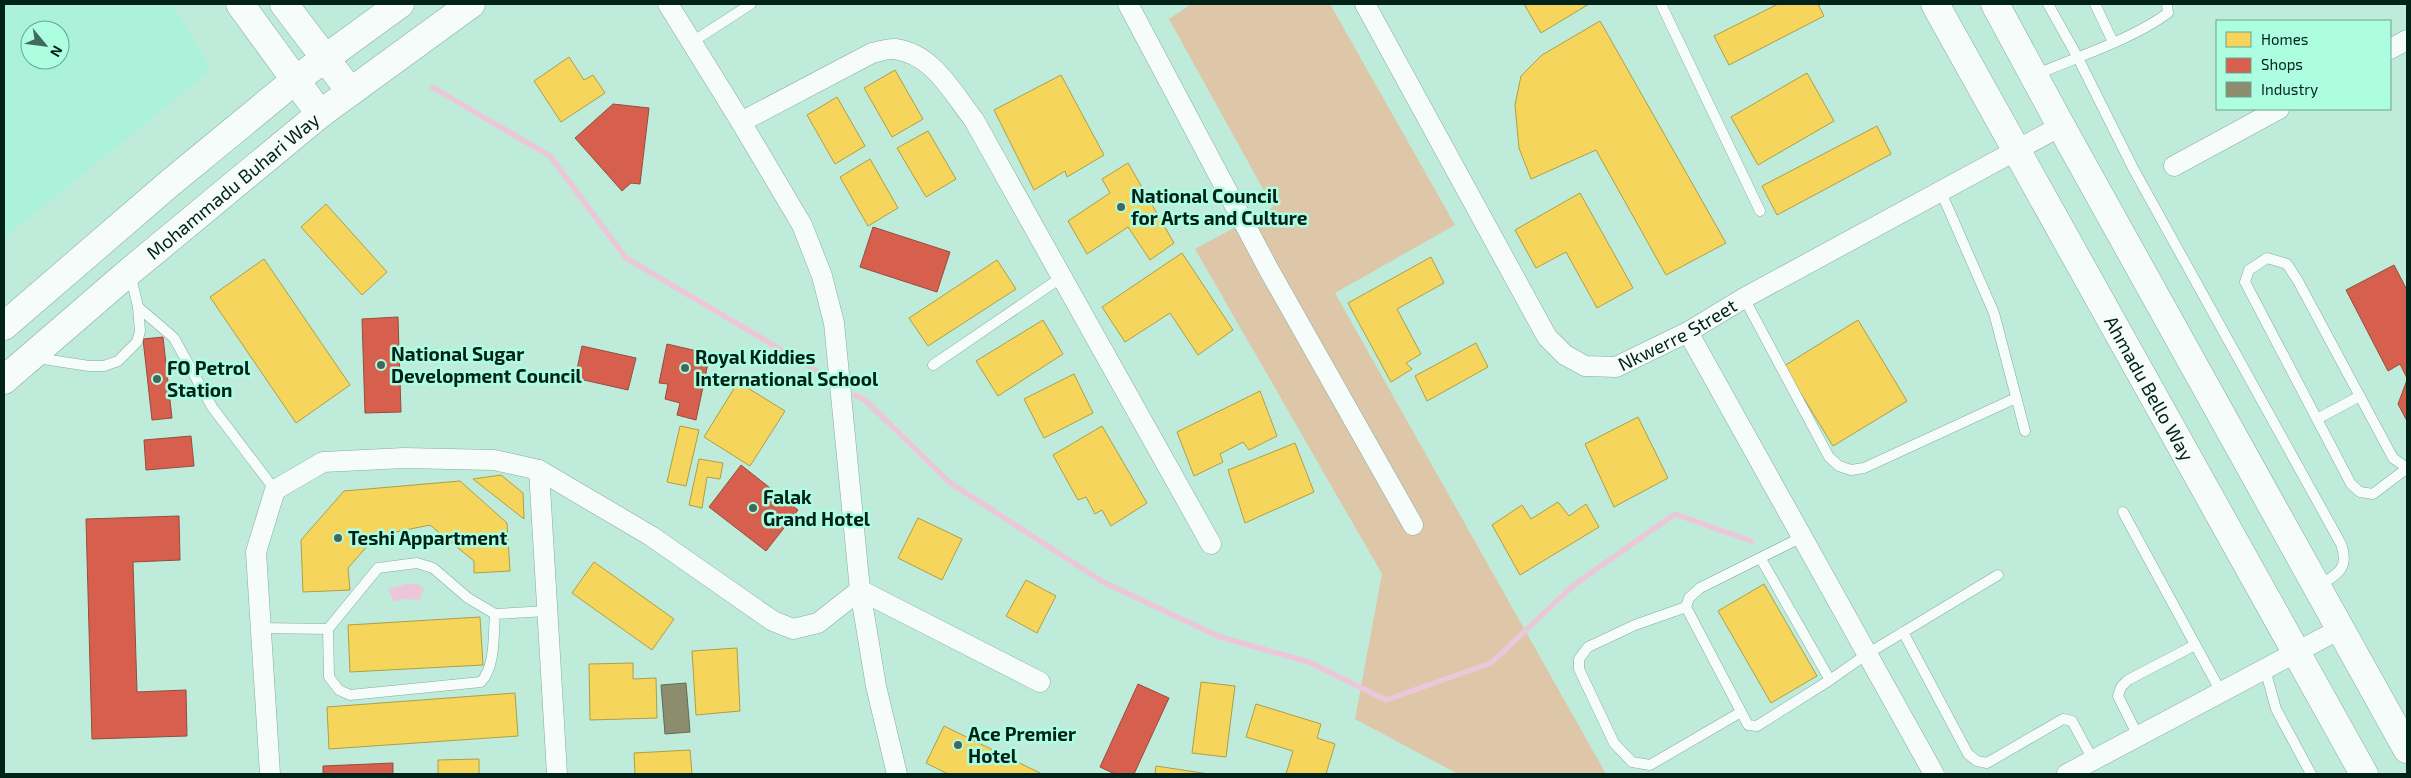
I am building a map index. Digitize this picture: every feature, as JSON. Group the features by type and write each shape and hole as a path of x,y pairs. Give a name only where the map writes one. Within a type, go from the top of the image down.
{"main road":[{"path":"240,4 294,81 320,114"},
{"path":"284,4 350,91"},
{"path":"4,326 170,183 294,81 324,57 400,4"},
{"name":"Mohammadu Buhari Way","path":"4,380 320,114 471,4"},
{"name":"Ahmadu Bello Way","path":"1935,4 2364,774"},
{"path":"1995,4 2407,749"}],"street":[{"path":"668,4 802,225 822,276 834,323 860,590 876,686 897,774"},
{"path":"1128,4 1274,278 1413,525"},
{"name":"Nkwerre Street","path":"1365,4 1547,337 1565,355 1585,366 1616,367 1688,332 1744,298 2061,126"},
{"path":"2391,48 2407,40"},
{"path":"741,122 872,53 893,49 912,54 930,64 974,120 1211,544"},
{"path":"2174,166 2277,110"},
{"path":"1688,332 1934,774"},
{"path":"270,774 256,552 275,490 323,462 404,458 494,460 539,470 651,536 773,621 793,629 818,623 860,590"},
{"path":"539,470 557,774"},
{"path":"860,590 1040,682"},
{"path":"2067,774 2340,629"}],"lane":[{"path":"692,42 751,4"},
{"path":"1661,4 1760,211"},
{"path":"2048,4 2077,56 2134,170 2341,544 2346,557 2342,568 2334,576 2316,586"},
{"path":"2095,4 2114,42"},
{"path":"2033,75 2114,42 2159,19 2168,13 2167,4"},
{"path":"1941,192 1994,313 2025,431"},
{"path":"2268,258 2287,264 2360,396 2393,458 2407,468 2373,494 2360,492 2351,484 2245,282 2248,270 2268,258"},
{"path":"31,357 89,366 104,366 118,361 137,342 140,331 138,307 130,272"},
{"path":"933,365 1062,277"},
{"path":"1744,298 1829,457 1839,466 1851,470 1878,463 2016,398"},
{"path":"138,307 174,338 212,407 275,490"},
{"path":"2317,419 2360,396"},
{"path":"2123,512 2221,692"},
{"path":"1802,537 1700,588 1689,598 1686,607 1748,725 1757,726 1867,654 1998,575"},
{"path":"1761,559 1830,680"},
{"path":"495,614 491,664 481,682 350,695 340,690 329,677 328,629 378,568 417,563 433,568 468,598 495,614 547,611"},
{"path":"1686,607 1635,626 1588,647 1578,659 1579,669 1614,744 1632,762 1650,765 1741,712"},
{"path":"260,628 328,629"},
{"path":"1903,632 1968,754 1977,761 1987,763 2063,719 2072,721 2093,760"},
{"path":"2138,736 2118,696 2121,688 2128,680 2195,645"},
{"path":"2265,669 2276,709 2310,774"}],"shaded area":[{"path":"4,4 172,4 211,70 4,238"},
{"path":"1191,4 1330,4 1455,225 1335,293 1606,774 1458,774 1355,719 1382,574 1195,249 1273,207 1169,19"},
{"path":"406,584 417,584 424,588 420,600 404,599 394,602 388,589"}],"building: Homes":[{"path":"1524,4 1589,4 1541,33"},
{"path":"1778,4 1818,4 1824,16 1729,65 1714,36"},
{"path":"1600,21 1726,243 1666,275 1596,150 1531,179 1519,148 1515,105 1521,76 1542,55"},
{"path":"569,57 584,80 593,75 605,93 561,122 534,81"},
{"path":"895,70 923,119 892,137 864,88"},
{"path":"1807,73 1834,121 1758,165 1731,117"},
{"path":"1061,75 1104,155 1067,177 1065,171 1034,190 994,110"},
{"path":"837,97 865,146 835,164 807,115"},
{"path":"1877,126 1891,154 1777,215 1762,186"},
{"path":"928,131 956,179 926,197 897,148"},
{"path":"870,159 898,208 868,226 840,177"},
{"name":"National Council for Arts and Culture","path":"1128,163 1174,243 1150,260 1128,227 1087,254 1068,221 1110,193 1102,179"},
{"path":"1580,193 1633,288 1597,308 1566,252 1536,268 1515,230"},
{"path":"326,204 387,272 362,295 301,227"},
{"path":"1182,253 1233,330 1198,355 1170,313 1125,342 1102,307"},
{"path":"1431,257 1444,283 1397,309 1421,354 1406,363 1412,369 1391,382 1348,303"},
{"path":"264,259 350,385 296,423 210,297"},
{"path":"997,260 1016,289 928,346 909,318"},
{"path":"1043,320 1063,354 998,396 976,361"},
{"path":"1858,320 1907,401 1833,446 1784,366"},
{"path":"1476,343 1488,367 1427,401 1415,376"},
{"path":"1074,374 1093,413 1044,438 1024,399"},
{"path":"738,382 785,411 750,466 704,437"},
{"path":"1260,391 1277,436 1249,450 1243,442 1220,454 1223,462 1194,476 1177,432"},
{"path":"1638,417 1668,478 1614,507 1585,444"},
{"path":"680,426 699,430 686,486 667,482"},
{"path":"1102,426 1147,503 1111,526 1102,510 1095,514 1086,497 1078,500 1053,455"},
{"path":"1295,443 1314,492 1245,523 1228,470"},
{"path":"699,459 723,463 720,479 707,477 702,508 689,505"},
{"path":"501,475 523,493 524,519 473,479"},
{"name":"Teshi Appartment","path":"460,481 507,523 510,571 474,573 474,561 430,525 376,536 348,568 350,590 303,592 301,540 344,491"},
{"path":"1558,502 1569,516 1586,504 1599,527 1520,575 1492,525 1522,505 1531,519"},
{"path":"918,518 962,539 942,580 898,558"},
{"path":"594,562 674,619 652,650 572,593"},
{"path":"1026,580 1056,596 1037,633 1006,616"},
{"path":"1764,584 1817,676 1771,703 1718,611"},
{"path":"480,617 483,665 350,672 348,625"},
{"path":"737,648 740,711 696,715 692,651"},
{"path":"633,663 633,679 656,678 657,718 590,720 589,664"},
{"path":"1201,682 1235,686 1226,757 1192,753"},
{"path":"515,693 518,736 329,749 327,707"},
{"path":"1256,704 1321,724 1317,738 1335,744 1326,774 1286,774 1293,751 1246,737"},
{"name":"Ace Premier Hotel","path":"944,726 1042,774 948,774 926,763"},
{"path":"690,750 692,774 635,774 634,753"},
{"path":"479,759 479,774 438,774 438,760"},
{"path":"1156,766 1209,774 1155,774"}],"building: Shops":[{"path":"613,104 649,108 640,184 631,183 622,191 575,138"},
{"path":"873,227 950,252 937,292 860,267"},
{"path":"2394,265 2407,290 2407,378 2400,364 2388,371 2346,290"},
{"name":"National Sugar Development Council","path":"398,317 401,412 365,413 362,319"},
{"name":"FO Petrol Station","path":"163,337 172,418 152,420 143,339"},
{"name":"Royal Kiddies International School","path":"667,344 710,354 696,420 677,415 680,403 665,399 668,384 659,383"},
{"path":"582,346 636,358 628,390 575,378"},
{"path":"2407,380 2407,421 2398,404"},
{"name":"FO Petrol Station","path":"191,436 194,466 146,470 144,440"},
{"name":"Falak Grand Hotel","path":"741,465 798,510 766,551 709,507"},
{"path":"179,516 180,560 133,562 137,692 186,690 187,736 92,739 86,519"},
{"path":"1138,684 1169,698 1134,774 1115,774 1100,767"},
{"path":"393,763 393,774 323,774 323,766"}],"building: Industry":[{"path":"686,683 690,732 665,734 661,685"}],"waterway":[{"path":"432,87 550,156 626,258 824,375"},
{"path":"855,395 865,400 949,482 1103,582 1220,637 1309,662 1386,700 1491,663 1575,584 1675,514 1751,541"}],"place":[{"name":"National Council for Arts and Culture","path":"1121,207"},
{"name":"National Sugar Development Council","path":"381,365"},
{"name":"Royal Kiddies International School","path":"685,368"},
{"name":"FO Petrol Station","path":"157,379"},
{"name":"Falak Grand Hotel","path":"753,508"},
{"name":"Teshi Appartment","path":"338,538"},
{"name":"Ace Premier Hotel","path":"958,745"}]}
